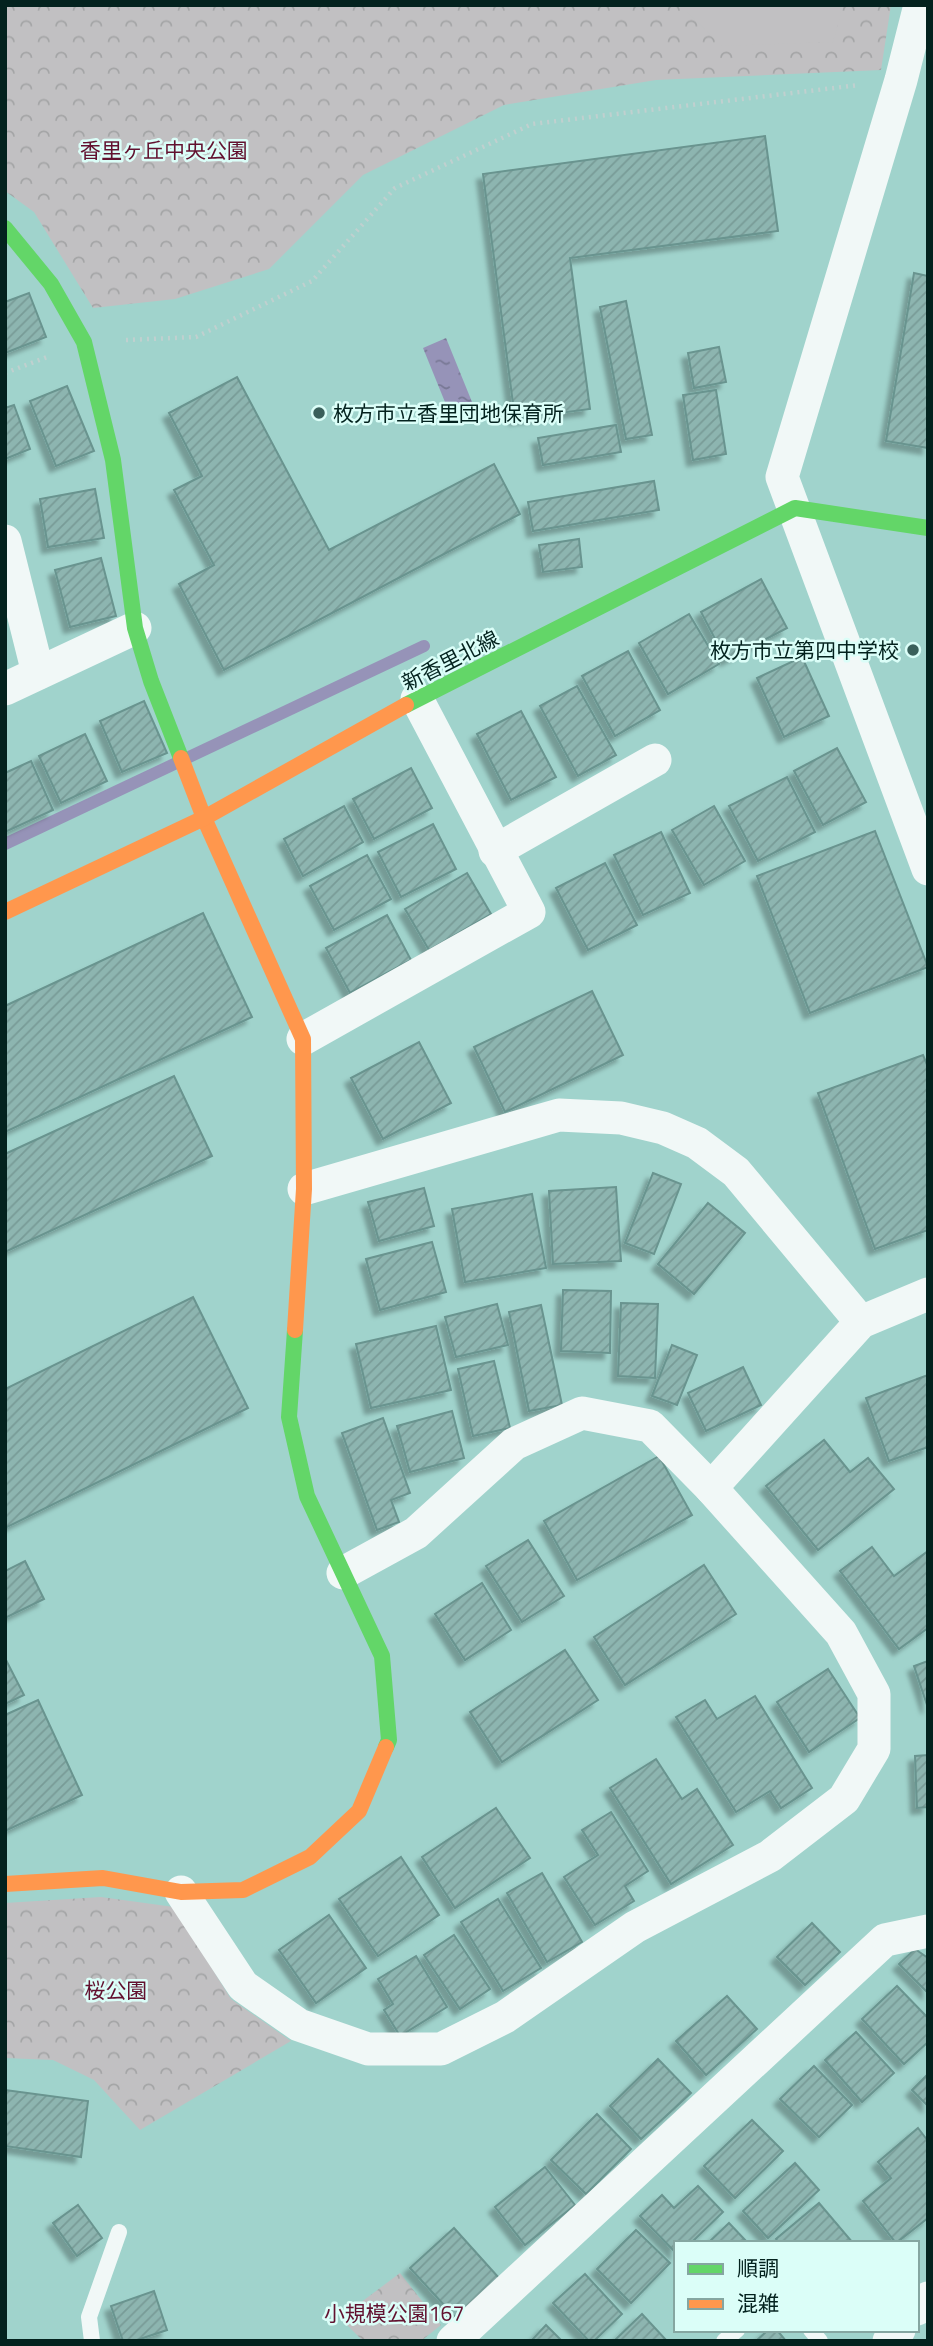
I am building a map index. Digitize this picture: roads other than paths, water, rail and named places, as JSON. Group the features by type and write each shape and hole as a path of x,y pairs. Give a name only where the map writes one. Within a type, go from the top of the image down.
{"street":[{"path":"920,5 901,80 782,477 928,869"},
{"path":"5,228 51,284 84,342 113,460 135,628 171,734 204,818 303,1039 304,1189 289,1417 307,1496 382,1656 389,1740 359,1811 310,1857 243,1890 181,1892 103,1878 5,1884"},
{"path":"795,509 928,528"},
{"name":"新香里北線","path":"5,912 204,818 417,699 795,509"},
{"path":"5,541 38,673"},
{"path":"5,689 135,628"},
{"path":"303,1039 529,912 417,699"},
{"path":"495,850 655,761"},
{"path":"304,1189 559,1115 621,1118 663,1128 697,1143 736,1172 860,1322"},
{"path":"711,1488 860,1322 928,1294"},
{"path":"181,1892 243,1986 299,2025 368,2049 441,2049 505,2017 635,1927 770,1856 844,1799 874,1749 874,1694 841,1633 711,1488 650,1426 582,1413 514,1444 416,1533 343,1573"},
{"path":"453,2341 885,1940 928,1931"}],"lane":[{"path":"92,2341 89,2317 119,2232"}],"water":[{"path":"446,338 472,402 449,412 423,348"}],"waterway":[{"path":"5,844 424,646"}],"place":[{"name":"枚方市立香里団地保育所","path":"319,413"},
{"name":"枚方市立第四中学校","path":"913,650"}],"park label":[{"name":"香里ヶ丘中央公園","path":"164,150"},
{"name":"桜公園","path":"116,1990"},
{"name":"小規模公園167","path":"394,2313"}]}
